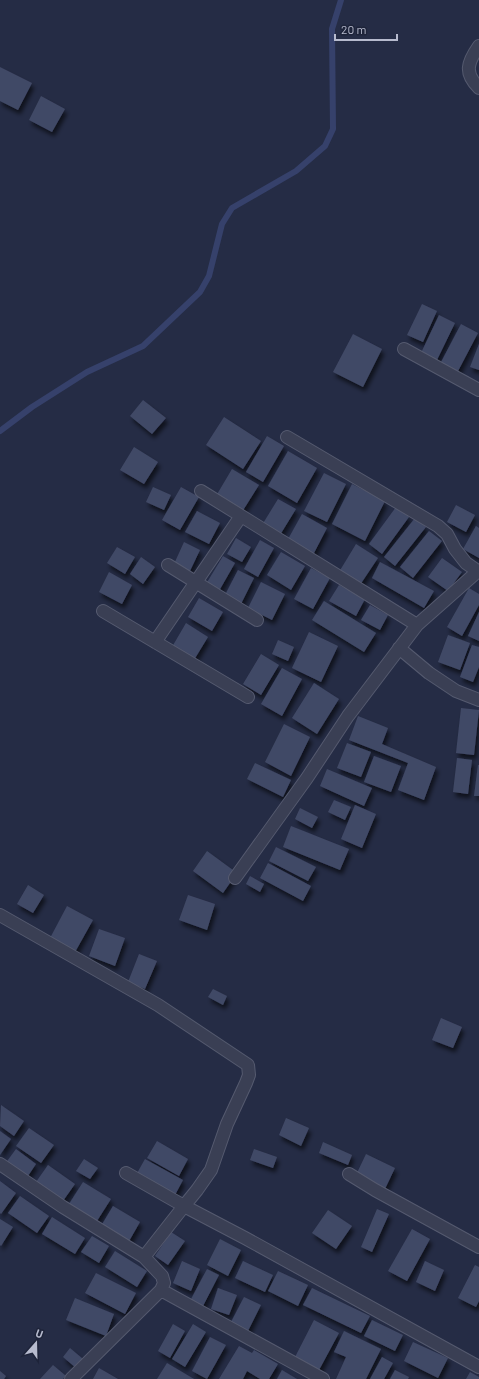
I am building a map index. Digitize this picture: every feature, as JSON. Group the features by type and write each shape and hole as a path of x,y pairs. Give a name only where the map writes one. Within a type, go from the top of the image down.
{"street":[{"path":"479,46 472,57 468,73 471,81 479,88"},
{"path":"404,349 479,390"},
{"path":"234,878 307,778 348,716 399,648 417,626 478,572 466,563 455,549 447,534 438,526 287,437"},
{"path":"201,491 417,626"},
{"path":"155,642 241,516"},
{"path":"168,565 257,620"},
{"path":"103,611 248,697"},
{"path":"399,648 429,673 456,691 479,700"},
{"path":"0,916 158,1005 248,1065 249,1075 227,1124 210,1170 197,1190 144,1257"},
{"path":"0,1164 63,1207 144,1257 162,1276 164,1283 161,1290 71,1379"},
{"path":"126,1173 479,1367"},
{"path":"348,1174 479,1247"},
{"path":"161,1290 323,1379"}],"building":[{"path":"0,67 32,83 18,110 0,101"},
{"path":"41,96 65,109 52,132 29,120"},
{"path":"422,304 437,311 423,342 407,335"},
{"path":"439,315 455,323 437,360 421,353"},
{"path":"461,324 478,333 456,375 439,366"},
{"path":"353,334 382,349 363,387 333,372"},
{"path":"479,344 479,370 470,367"},
{"path":"143,400 166,418 152,434 130,416"},
{"path":"224,417 261,441 243,469 206,445"},
{"path":"267,436 284,446 263,482 246,472"},
{"path":"134,447 158,462 144,484 120,470"},
{"path":"288,451 317,468 297,503 268,486"},
{"path":"232,469 259,485 242,512 216,496"},
{"path":"324,473 346,484 327,522 304,511"},
{"path":"352,484 385,501 365,541 332,524"},
{"path":"153,487 171,495 164,510 146,502"},
{"path":"181,487 199,497 180,530 162,520"},
{"path":"278,499 296,509 280,535 262,525"},
{"path":"456,505 475,515 466,532 447,522"},
{"path":"396,507 409,517 382,554 369,544"},
{"path":"197,511 220,523 209,544 185,532"},
{"path":"302,514 327,528 313,555 287,541"},
{"path":"415,518 426,527 395,566 384,557"},
{"path":"476,526 479,528 479,558 463,549"},
{"path":"429,531 442,541 413,578 400,567"},
{"path":"236,538 251,547 242,562 227,554"},
{"path":"260,540 274,548 258,577 244,569"},
{"path":"184,542 200,550 190,571 174,564"},
{"path":"356,544 378,558 360,585 339,572"},
{"path":"117,547 135,557 125,574 107,563"},
{"path":"281,552 305,566 291,590 267,575"},
{"path":"223,556 235,563 219,591 206,584"},
{"path":"141,557 155,567 143,584 130,574"},
{"path":"442,558 462,572 448,591 428,577"},
{"path":"380,562 434,591 424,608 372,578"},
{"path":"311,568 330,578 313,609 294,599"},
{"path":"238,570 254,578 241,604 225,595"},
{"path":"109,572 132,585 122,604 99,592"},
{"path":"261,582 285,594 272,620 248,608"},
{"path":"339,585 365,599 356,616 329,601"},
{"path":"469,588 479,594 479,605 462,636 447,627"},
{"path":"199,598 223,612 212,631 188,617"},
{"path":"324,601 376,633 364,652 312,620"},
{"path":"370,605 388,615 380,630 361,620"},
{"path":"479,612 479,641 468,636"},
{"path":"186,623 208,637 194,660 172,647"},
{"path":"309,632 338,646 321,682 292,668"},
{"path":"448,635 470,643 460,670 438,662"},
{"path":"278,640 294,647 288,661 272,654"},
{"path":"472,645 479,647 479,667 473,682 460,677"},
{"path":"261,654 279,665 261,695 243,684"},
{"path":"282,668 302,679 282,716 261,704"},
{"path":"314,683 339,699 317,734 292,718"},
{"path":"461,708 479,710 474,755 456,753"},
{"path":"358,716 388,728 382,744 436,767 424,800 398,790 408,763 349,740"},
{"path":"284,724 310,737 291,776 265,762"},
{"path":"347,743 371,752 361,777 337,768"},
{"path":"374,756 401,766 391,792 364,782"},
{"path":"457,758 472,760 468,794 453,792"},
{"path":"255,763 291,780 283,797 247,779"},
{"path":"478,765 479,796 474,796"},
{"path":"327,769 372,788 364,806 320,786"},
{"path":"334,800 351,807 345,820 328,812"},
{"path":"355,805 376,814 362,848 341,839"},
{"path":"300,808 318,817 312,828 295,819"},
{"path":"291,826 349,849 340,870 283,847"},
{"path":"276,847 316,867 308,881 269,861"},
{"path":"207,851 237,873 223,893 193,871"},
{"path":"268,863 311,886 303,901 260,878"},
{"path":"250,876 264,884 260,892 246,884"},
{"path":"28,885 44,895 33,913 17,904"},
{"path":"188,895 215,904 207,930 179,920"},
{"path":"67,906 93,920 74,954 49,940"},
{"path":"99,929 125,938 115,966 89,956"},
{"path":"139,954 157,961 145,989 128,982"},
{"path":"213,989 227,996 223,1005 208,997"},
{"path":"441,1018 462,1027 453,1048 432,1040"},
{"path":"1,1105 24,1121 14,1136 0,1126"},
{"path":"286,1118 309,1128 301,1146 279,1135"},
{"path":"29,1128 54,1145 41,1163 16,1146"},
{"path":"0,1131 11,1139 0,1155"},
{"path":"157,1141 188,1159 179,1176 147,1158"},
{"path":"323,1142 352,1155 348,1165 319,1153"},
{"path":"16,1149 36,1164 26,1179 5,1164"},
{"path":"254,1149 277,1157 273,1168 250,1160"},
{"path":"366,1154 395,1168 385,1189 356,1175"},
{"path":"84,1159 98,1168 90,1179 76,1171"},
{"path":"145,1159 183,1180 174,1197 136,1175"},
{"path":"48,1165 75,1184 63,1201 36,1182"},
{"path":"0,1181 16,1193 1,1214 0,1213"},
{"path":"83,1182 111,1199 97,1221 69,1204"},
{"path":"20,1196 49,1216 37,1233 8,1213"},
{"path":"113,1206 140,1222 128,1243 101,1226"},
{"path":"377,1209 389,1214 372,1252 361,1247"},
{"path":"328,1210 352,1226 336,1249 312,1233"},
{"path":"52,1217 85,1238 75,1254 42,1234"},
{"path":"0,1219 13,1227 1,1246 0,1245"},
{"path":"412,1229 430,1239 407,1281 388,1271"},
{"path":"171,1232 185,1241 168,1265 155,1256"},
{"path":"92,1236 109,1246 99,1263 81,1252"},
{"path":"220,1239 241,1250 228,1276 207,1265"},
{"path":"115,1251 147,1271 137,1287 105,1267"},
{"path":"182,1261 200,1269 191,1291 173,1283"},
{"path":"243,1261 273,1275 265,1292 235,1278"},
{"path":"425,1261 444,1270 435,1291 416,1282"},
{"path":"475,1265 479,1267 479,1301 476,1307 458,1298"},
{"path":"207,1269 219,1275 202,1308 190,1301"},
{"path":"278,1271 308,1285 298,1306 268,1291"},
{"path":"96,1273 136,1293 125,1314 85,1293"},
{"path":"218,1288 237,1295 229,1315 211,1309"},
{"path":"312,1288 370,1316 361,1333 303,1305"},
{"path":"244,1297 261,1305 247,1333 230,1324"},
{"path":"75,1298 114,1314 106,1336 66,1320"},
{"path":"314,1320 339,1333 318,1372 294,1359"},
{"path":"372,1320 403,1335 395,1351 364,1336"},
{"path":"173,1324 185,1331 170,1358 158,1351"},
{"path":"193,1324 206,1332 185,1367 172,1359"},
{"path":"344,1331 381,1349 366,1379 336,1379 346,1357 334,1352"},
{"path":"210,1337 226,1345 207,1379 192,1371"},
{"path":"413,1342 448,1358 438,1378 404,1361"},
{"path":"239,1346 252,1353 254,1350 278,1364 269,1379 260,1379 247,1371 243,1379 219,1379"},
{"path":"70,1348 83,1359 76,1368 63,1357"},
{"path":"382,1357 393,1363 384,1379 370,1379"},
{"path":"167,1363 194,1379 157,1379"},
{"path":"53,1365 66,1376 63,1379 40,1379"},
{"path":"99,1368 118,1379 93,1379"},
{"path":"282,1370 297,1379 277,1379"},
{"path":"395,1370 409,1377 408,1379 390,1379"},
{"path":"0,1371 6,1376 4,1379 0,1379"},
{"path":"470,1372 479,1377 479,1379 466,1379"}],"waterway":[{"path":"0,431 32,407 87,372 143,346 200,292 209,276 222,224 232,208 296,171 325,146 333,129 332,29 341,0"}]}
